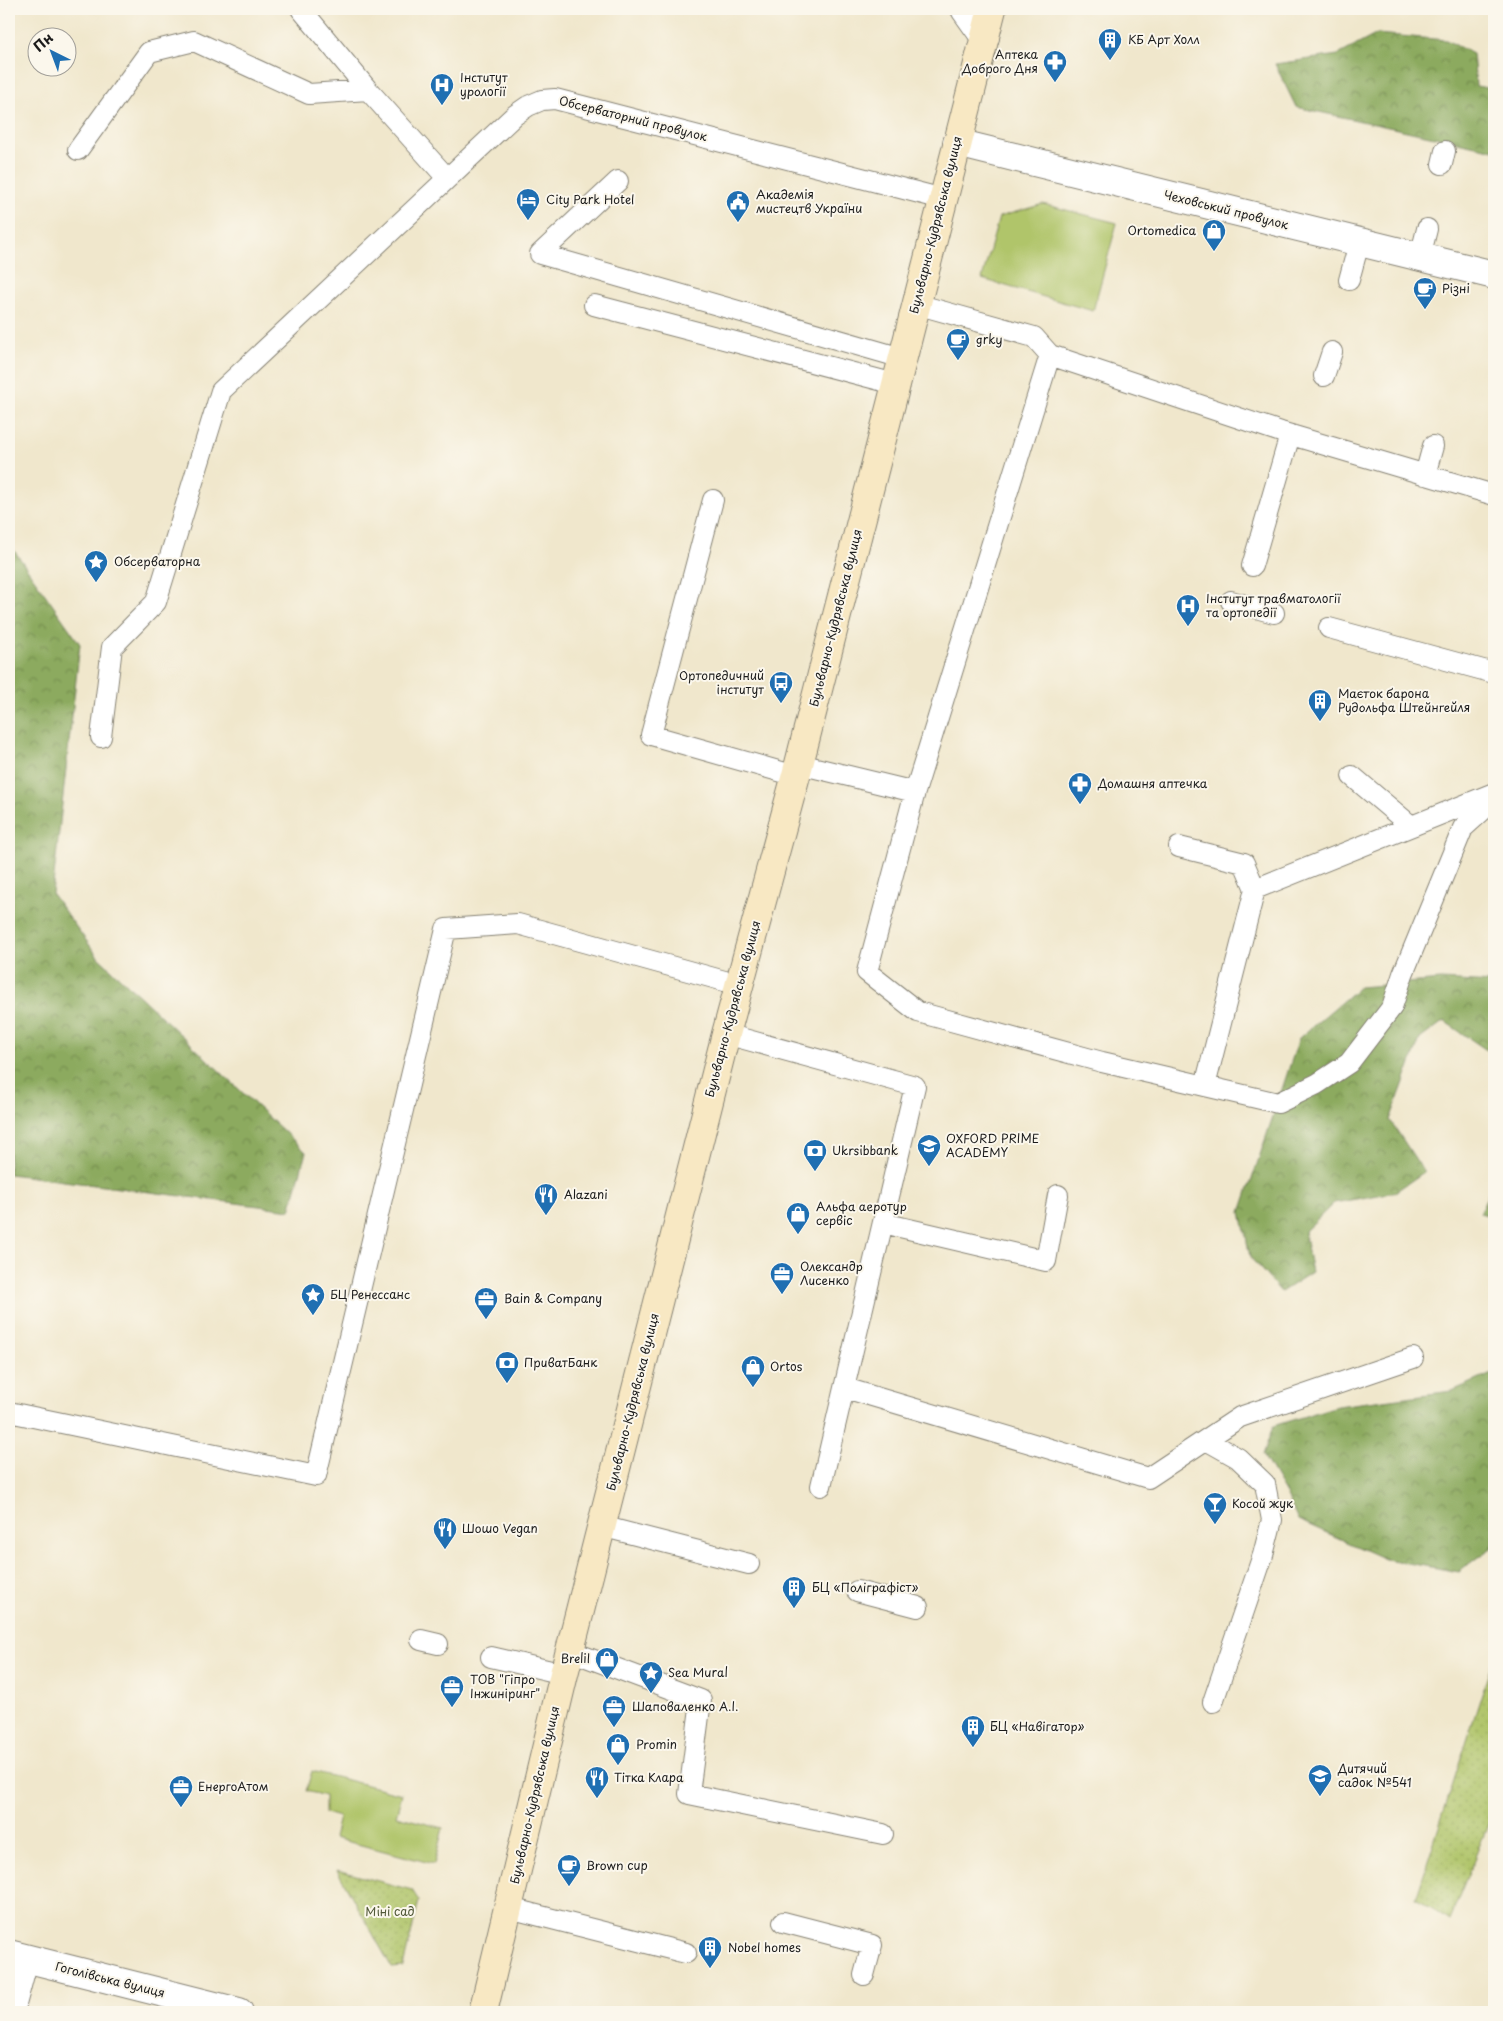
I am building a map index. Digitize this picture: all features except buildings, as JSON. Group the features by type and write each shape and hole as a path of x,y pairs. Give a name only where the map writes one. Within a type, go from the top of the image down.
{"main road":[{"name":"Бульварно-Кудрявська вулиця","path":"484,2012 601,1526 726,1034 797,770 992,9"}],"street":[{"path":"965,9 985,37"},
{"name":"Чеховський провулок","path":"957,143 1494,275"},
{"name":"Гоголівська вулиця","path":"19,1957 240,2012"}],"lane":[{"path":"302,9 368,90 447,178"},
{"path":"78,150 149,52 194,41 309,94 368,90"},
{"name":"Обсерваторний провулок","path":"101,737 112,647 156,602 221,391 447,178 515,115 528,106 542,100 555,99 943,199"},
{"path":"618,181 540,254 902,358"},
{"path":"1420,257 1427,229"},
{"path":"1349,280 1359,243"},
{"path":"916,304 1034,337 1050,355 1290,435 1494,495"},
{"path":"594,305 895,384"},
{"path":"1324,376 1332,352"},
{"path":"1050,355 915,792 866,972 918,1012 1102,1062 1278,1103 1316,1084 1348,1063 1392,1007 1403,974 1463,828 1494,800"},
{"path":"1252,566 1290,435"},
{"path":"1425,475 1433,446"},
{"path":"713,500 651,735 797,770 915,792"},
{"path":"1231,602 1274,613"},
{"path":"1328,628 1494,673"},
{"path":"1352,776 1411,826"},
{"path":"1255,889 1494,793"},
{"path":"1180,847 1244,863 1255,889 1205,1086"},
{"path":"9,1412 316,1476 446,929 518,924 739,985"},
{"path":"726,1034 915,1086 821,1486"},
{"path":"883,1223 1046,1261 1058,1195"},
{"path":"844,1388 1148,1478 1240,1417 1414,1358"},
{"path":"1206,1440 1238,1458 1264,1484 1272,1520 1263,1555 1214,1702"},
{"path":"601,1526 749,1564"},
{"path":"857,1591 918,1607"},
{"path":"491,1656 567,1663 701,1700 689,1794 883,1834"},
{"path":"509,1908 686,1953"},
{"path":"783,1922 872,1945 864,1975"},
{"path":"9,1997 19,1957"},
{"path":"14,2012 19,1957"}],"green space":[{"path":"1377,34 1446,40 1473,54 1476,86 1494,89 1494,150 1296,107 1275,64 1338,55"},
{"path":"1043,204 1117,223 1093,311 982,279 999,217"},
{"path":"9,543 80,644 52,894 99,958 306,1152 290,1210 9,1174"},
{"path":"1441,980 1494,983 1494,1053 1444,1021 1420,1039 1390,1120 1424,1172 1395,1192 1334,1203 1304,1232 1312,1272 1281,1292 1250,1257 1241,1212 1299,1038 1359,987"},
{"path":"1494,1189 1494,1217 1480,1213 1490,1190"},
{"path":"1494,1373 1494,1546 1459,1572 1385,1559 1298,1520 1286,1494 1263,1455 1273,1426 1337,1406 1452,1391"},
{"path":"1494,1656 1494,1810 1449,1921 1416,1898"},
{"path":"312,1771 402,1794 396,1816 443,1828 434,1864 334,1838 339,1817 325,1813 325,1796 306,1791"},
{"name":"Міні сад","path":"337,1870 412,1890 419,1901 403,1967 392,1968"}],"place":[{"name":"КБ Арт Холл","path":"1110,61"},
{"name":"Аптека Доброго Дня","path":"1055,83"},
{"name":"Інститут урології","path":"442,106"},
{"name":"City Park Hotel","path":"528,221"},
{"name":"Академія мистецтв України","path":"738,223"},
{"name":"Ortomedica","path":"1214,252"},
{"name":"Різні","path":"1425,310"},
{"name":"grky","path":"958,361"},
{"name":"Обсерваторна","path":"96,583"},
{"name":"Інститут травматології та ортопедії","path":"1188,627"},
{"name":"Ортопедичний інститут","path":"781,704"},
{"name":"Маєток барона Рудольфа Штейнгейля","path":"1320,722"},
{"name":"Домашня аптечка","path":"1080,805"},
{"name":"OXFORD PRIME ACADEMY","path":"929,1167"},
{"name":"Ukrsibbank","path":"815,1172"},
{"name":"Alazani","path":"546,1216"},
{"name":"Альфа аеротур сервіс","path":"798,1235"},
{"name":"Олександр Лисенко","path":"782,1295"},
{"name":"БЦ Ренессанс","path":"313,1316"},
{"name":"Bain & Company","path":"486,1320"},
{"name":"ПриватБанк","path":"507,1384"},
{"name":"Ortos","path":"753,1388"},
{"name":"Косой жук","path":"1215,1525"},
{"name":"Шошо Vegan","path":"445,1550"},
{"name":"БЦ «Поліграфіст»","path":"794,1609"},
{"name":"Brelil","path":"607,1680"},
{"name":"Sea Mural","path":"651,1694"},
{"name":"ТОВ \"Гіпро Інжиніринг\"","path":"452,1708"},
{"name":"Шаповаленко А.І.","path":"614,1728"},
{"name":"БЦ «Навігатор»","path":"973,1748"},
{"name":"Promin","path":"618,1766"},
{"name":"Дитячий садок №541","path":"1320,1797"},
{"name":"Тітка Клара","path":"597,1799"},
{"name":"ЕнергоАтом","path":"181,1808"},
{"name":"Brown cup","path":"569,1887"},
{"name":"Nobel homes","path":"710,1969"}]}
